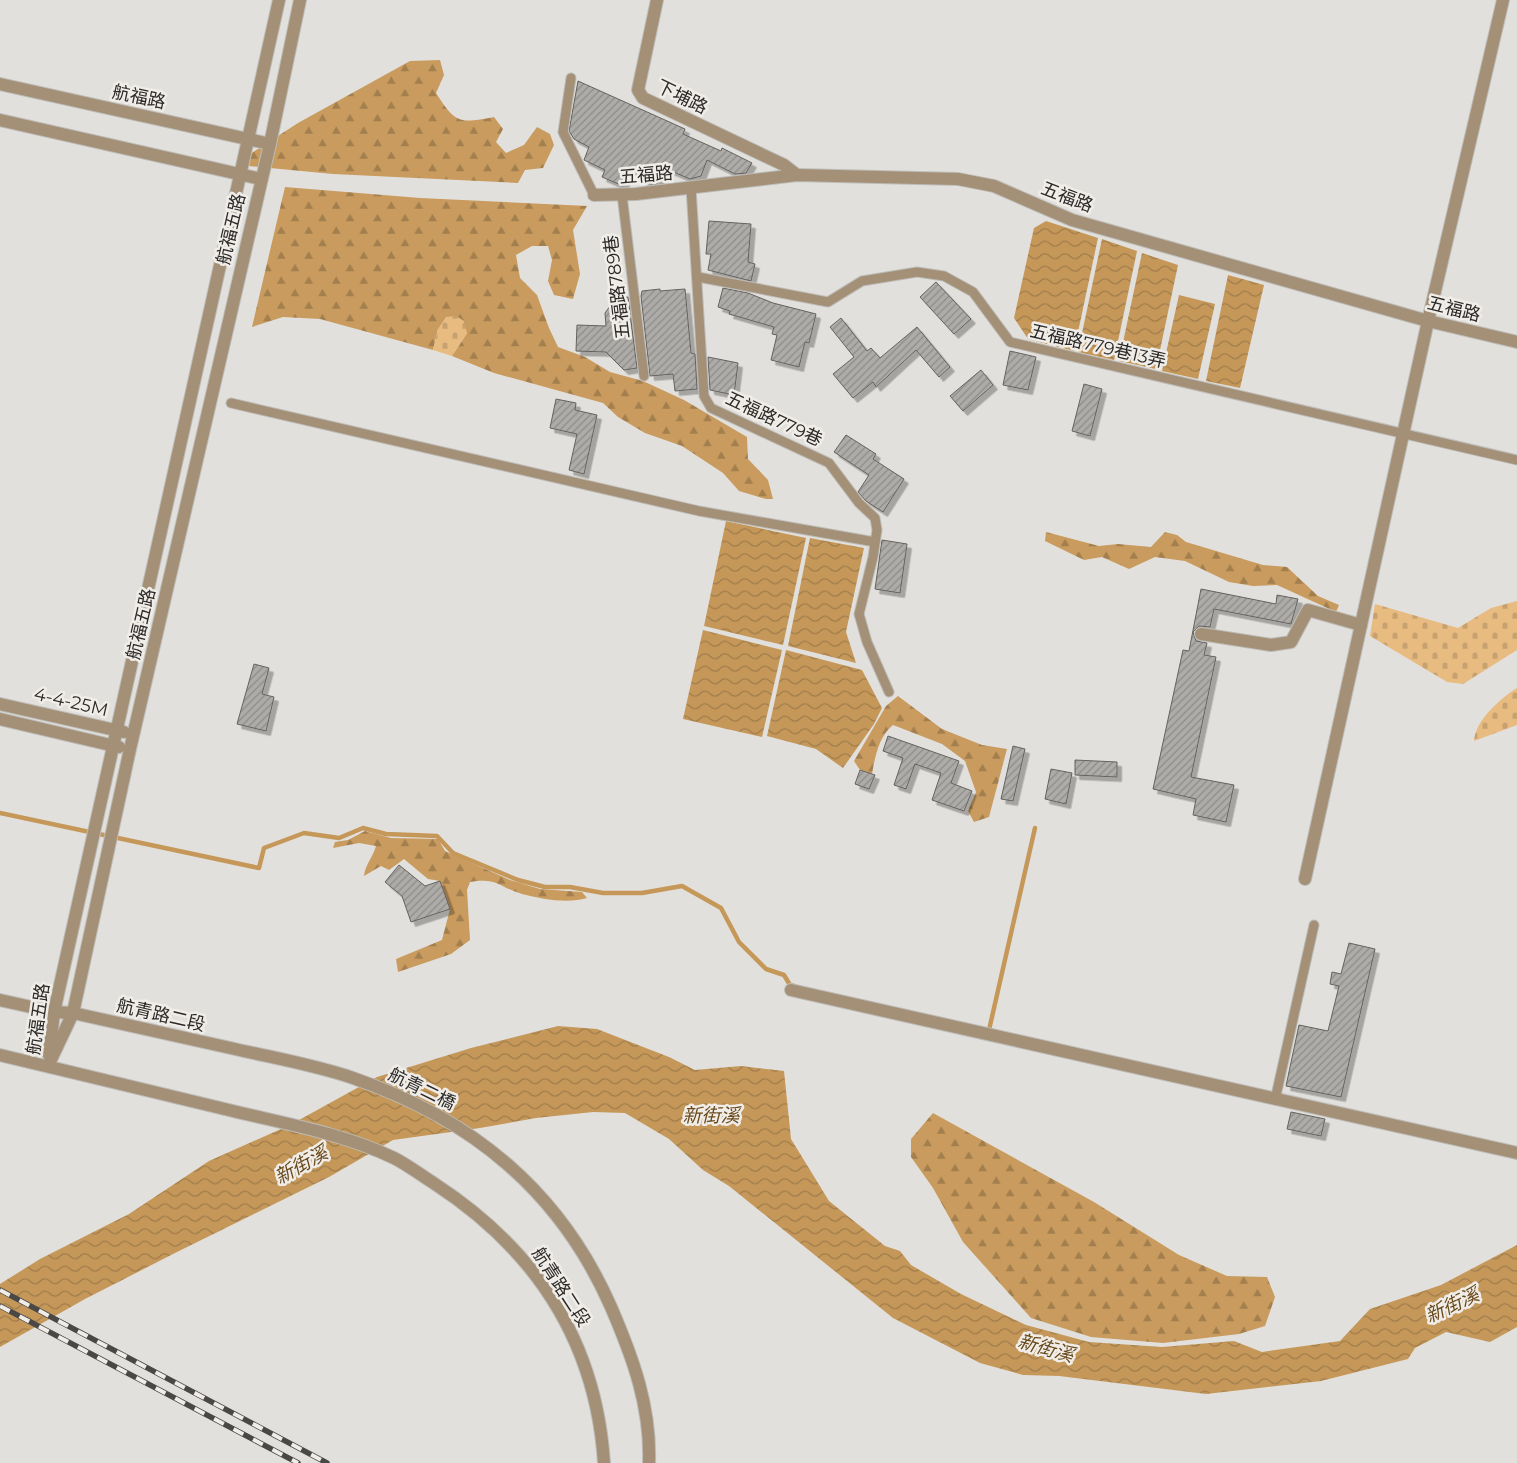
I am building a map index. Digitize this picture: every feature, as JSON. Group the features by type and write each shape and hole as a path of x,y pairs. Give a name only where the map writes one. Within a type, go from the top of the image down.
{"street":[{"name":"航福五路","path":"48,1066 54,1012 279,0"},
{"name":"航福五路","path":"48,1066 73,1013 130,749 270,144 300,0"},
{"name":"下埔路","path":"657,0 638,90 643,98 784,165 797,175"},
{"path":"1305,879 1428,321 1503,0"},
{"name":"航福路","path":"0,84 270,144"},
{"path":"0,120 261,179"},
{"name":"五福路","path":"594,195 622,195 797,175 958,179 994,186 1072,220 1428,321 1517,342"},
{"path":"1201,634 1271,645 1291,642 1308,610 1361,624"},
{"name":"4-4-25M","path":"0,704 134,734"},
{"name":"4-4-25M","path":"0,719 130,749"},
{"path":"791,990 1517,1153"},
{"name":"航青路二段","path":"0,1000 54,1012 73,1013 314,1067"},
{"path":"0,1055 48,1066"},
{"name":"航青路二段","path":"48,1066 339,1138 394,1158 466,1205 492,1226 524,1258 538,1277 574,1336 590,1381 602,1437 604,1463"},
{"name":"航青二橋","path":"314,1067 352,1078 399,1096 457,1126 505,1160"},
{"name":"航青路二段","path":"505,1160 552,1210 582,1249 607,1298 630,1349 645,1400 650,1443 649,1463"}],"lane":[{"path":"571,78 563,132 594,195"},
{"name":"五福路779巷","path":"691,188 704,396 711,408 829,463 859,503 875,518 877,530 859,614 867,642 889,692"},
{"name":"五福路789巷","path":"622,195 644,376"},
{"name":"五福路779巷13弄","path":"698,277 828,302 862,281 917,272 944,276 973,292 1010,342 1517,460"},
{"path":"231,403 699,511 875,542"},
{"path":"1275,1100 1314,925"}],"green space":[{"path":"440,60 444,75 436,93 453,116 465,120 494,117 503,129 496,142 506,153 524,145 537,127 550,134 554,145 543,168 525,170 518,183 333,174 249,166 244,158 298,123 410,61"},
{"path":"285,187 420,198 587,206 573,230 580,274 573,299 554,295 548,281 552,260 548,246 532,246 516,255 520,278 537,295 558,347 585,357 610,372 643,381 684,400 747,437 748,459 768,480 773,499 766,499 739,491 723,473 682,446 645,433 618,417 603,403 494,373 452,356 467,333 438,329 433,350 320,319 283,317 252,327"},
{"path":"456,316 464,321 467,333 452,356 433,350 438,329 446,317"},
{"path":"1046,532 1099,546 1118,544 1151,547 1165,532 1177,535 1186,542 1263,565 1287,567 1318,596 1339,605 1336,612 1277,585 1253,586 1229,582 1185,561 1155,557 1129,569 1102,557 1084,560 1045,541"},
{"path":"1517,601 1517,650 1463,684 1447,682 1370,636 1375,604 1458,628 1491,608"},
{"path":"1517,688 1517,725 1474,741 1479,725 1490,710"},
{"path":"898,696 942,729 982,745 1007,749 989,817 974,822 968,811 976,792 965,761 942,744 893,725 881,741 872,774 860,770 854,761 886,706"},
{"path":"365,831 391,838 438,839 445,851 510,880 540,889 582,892 587,898 571,901 546,899 522,894 492,882 470,882 467,890 470,940 451,954 398,972 396,959 442,940 450,909 440,881 428,879 404,859 389,870 381,866 364,876 376,846 359,843 333,848 335,842 348,840"},
{"path":"933,1113 1094,1202 1179,1255 1227,1276 1267,1277 1275,1297 1265,1326 1239,1334 1163,1343 1091,1337 1031,1318 963,1242 933,1188 911,1157 911,1139"}],"water":[{"path":"1046,221 1098,238 1074,351 1028,339 1014,318 1034,228"},
{"path":"1102,239 1137,251 1114,360 1078,352"},
{"path":"1142,253 1178,265 1156,369 1119,361"},
{"path":"1228,275 1264,285 1240,388 1206,381"},
{"path":"1179,295 1215,304 1198,379 1162,371"},
{"path":"726,521 806,538 783,645 704,626"},
{"path":"810,538 864,548 846,632 856,663 788,646"},
{"path":"703,630 782,650 762,737 683,719"},
{"path":"786,650 862,670 882,708 874,724 843,768 816,749 767,736"},
{"name":"新街溪","path":"558,1026 597,1029 669,1057 695,1070 741,1066 784,1071 791,1139 829,1201 885,1246 900,1251 911,1265 961,1294 1026,1325 1089,1342 1162,1347 1234,1341 1262,1352 1340,1341 1370,1309 1441,1285 1517,1245 1517,1327 1490,1342 1446,1332 1415,1348 1408,1359 1321,1381 1206,1394 1059,1376 1023,1375 980,1363 893,1318 729,1186 703,1170 669,1139 625,1113 593,1112 536,1118 393,1140 329,1177 85,1299 0,1347 0,1284 40,1259 129,1214 209,1161 290,1125 377,1077 471,1048"}],"building":[{"path":"578,81 685,129 683,134 721,151 722,148 752,163 746,173 735,174 707,160 701,176 690,179 669,170 656,184 651,184 628,174 623,186 602,177 605,170 584,160 589,147 574,139 569,131"},
{"path":"709,221 751,224 748,262 755,264 751,281 708,270 711,254 706,254"},
{"path":"936,282 971,319 954,334 920,297"},
{"path":"723,288 748,293 773,303 816,314 809,343 805,342 799,367 771,360 777,335 772,334 774,327 729,314 730,311 718,307"},
{"path":"660,289 660,291 685,289 691,353 695,354 697,389 675,391 673,374 650,376 641,296 642,291"},
{"path":"628,297 637,368 624,370 606,352 576,351 577,325 606,326 605,313 616,298"},
{"path":"841,318 867,351 871,348 880,358 917,327 950,367 939,377 916,350 876,387 873,382 853,398 833,374 854,357 830,327"},
{"path":"1010,351 1036,357 1028,390 1003,385"},
{"path":"708,357 738,363 734,395 710,390"},
{"path":"981,370 993,385 963,411 950,396"},
{"path":"1084,384 1102,389 1090,436 1072,431"},
{"path":"556,399 576,403 575,410 597,415 584,474 569,470 577,434 550,428"},
{"path":"846,435 876,454 873,459 904,479 883,512 866,501 858,492 869,475 834,452"},
{"path":"882,540 907,544 900,593 875,589"},
{"path":"1201,589 1276,604 1277,595 1298,599 1291,624 1214,609 1210,627 1199,626 1193,632 1196,641 1207,643 1204,655 1216,657 1191,777 1234,785 1226,822 1193,815 1196,799 1153,789 1183,650 1189,651"},
{"path":"254,664 269,668 262,694 274,697 266,731 237,724"},
{"path":"888,736 959,761 951,783 972,791 964,811 932,800 941,773 915,764 906,789 894,785 903,758 883,751"},
{"path":"1013,746 1025,749 1013,801 1001,799"},
{"path":"1075,760 1117,762 1117,777 1075,775"},
{"path":"1051,769 1072,773 1066,804 1045,799"},
{"path":"860,770 875,775 869,789 855,784"},
{"path":"399,865 425,886 440,881 450,909 411,922 402,896 385,882"},
{"path":"1349,943 1375,949 1341,1097 1286,1086 1299,1025 1328,1031 1339,986 1330,984 1332,972 1341,974"},
{"path":"1291,1112 1325,1119 1321,1136 1287,1129"}],"waterway":[{"path":"0,813 259,868 264,848 304,833 339,838 363,828 386,834 437,836 453,853 518,880 545,887 570,887 603,893 642,893 682,886 721,908 739,942 766,969 784,975 790,985 794,986"},
{"path":"989,1030 1035,828"}],"railway":[{"path":"0,1290 327,1463"},
{"path":"0,1306 298,1463"}]}
